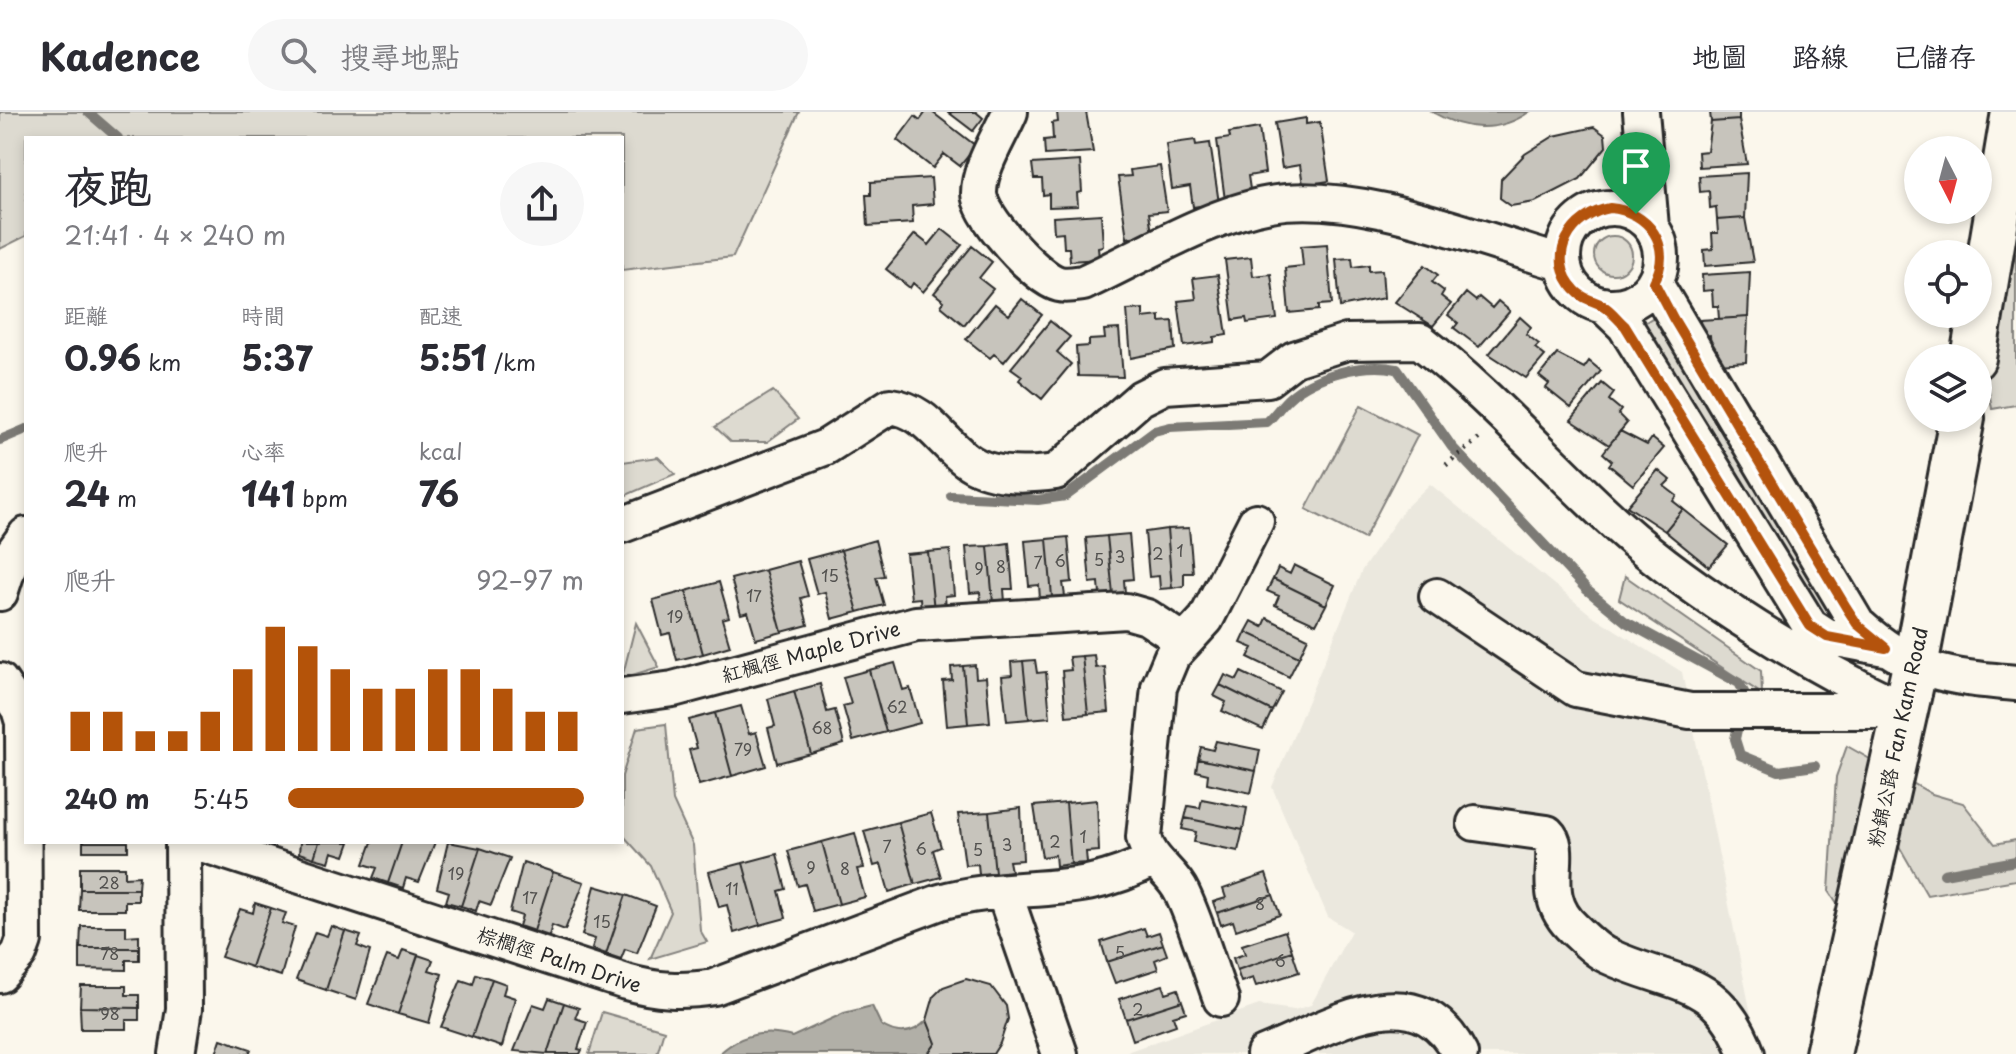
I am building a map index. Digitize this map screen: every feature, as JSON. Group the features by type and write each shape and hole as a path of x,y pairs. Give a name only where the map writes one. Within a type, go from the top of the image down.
{"main road":[{"path":"1976,344 2009,187 2014,112"},
{"name":"粉錦公路 Fan Kam Road","path":"1828,1054 1905,710 1890,649 1958,432"}],"street":[{"path":"1010,112 980,181 979,200 987,217 1041,275 1057,284 1083,283 1234,213 1270,204 1306,201 1379,211 1562,263"},
{"path":"1603,305 1626,304 1639,297 1654,282 1661,255 1651,227 1641,112"},
{"path":"1651,227 1636,214 1623,209 1596,210 1574,225 1562,250 1562,263 1573,289 1603,305 1625,326 1810,626 1827,637 1890,649 1950,676 2016,683"},
{"path":"1654,282 1846,607 1890,649"},
{"path":"624,524 826,447 890,406 911,409 967,461 990,472 1056,472 1141,398 1165,386 1268,379 1294,359 1347,342 1372,339 1420,341 1505,417 1621,529 1707,594 1845,681 1905,710"},
{"path":"1221,999 1182,892 1171,875 1153,859 1144,837 1154,713 1168,665 1206,619 1256,521"},
{"path":"0,593 13,553 24,538"},
{"path":"1437,596 1576,689 1690,711 1905,710"},
{"name":"紅楓徑 Maple Drive","path":"624,696 673,689 916,624 1126,611 1147,617 1185,642"},
{"path":"0,681 19,709 23,722 24,940 19,954 0,975"},
{"path":"1475,823 1547,833 1554,848 1551,882 1556,903 1570,926 1605,955 1700,990 1723,1006 1738,1030 1747,1054"},
{"path":"177,1054 184,1009 183,844"},
{"name":"棕櫚徑 Palm Drive","path":"202,844 655,990 684,992 714,987 964,895 1104,882 1153,859"},
{"path":"1004,892 1060,1054"},
{"path":"1264,1054 1376,1009 1397,1007 1437,1020 1460,1054"}],"path":[{"path":"1446,465 1505,417"}],"shaded area":[{"path":"0,112 799,112 733,257 624,270 624,136 24,136 24,237 0,249"},
{"path":"1432,112 1529,112 1505,124 1480,127 1456,123"},
{"path":"1613,236 1627,241 1632,255 1627,269 1613,274 1599,269 1594,255 1599,241"},
{"path":"2016,253 2016,405 1992,409 1991,344"},
{"path":"1657,315 1836,612 1820,620 1641,325"},
{"path":"773,391 798,419 767,442 731,442 715,427"},
{"path":"1361,405 1418,435 1364,539 1306,509"},
{"path":"658,457 675,474 624,496 624,462"},
{"path":"1430,484 1590,614 1682,672 1759,1054 1121,1054 1259,1005 1294,1010 1311,1005 1351,931 1328,917 1272,787 1362,570 1404,509"},
{"path":"1625,576 1761,671 1762,694 1619,599"},
{"path":"636,623 659,667 624,677"},
{"path":"666,724 673,801 693,845 700,930 707,942 650,959 671,912 651,866 624,836 624,770 637,728"},
{"path":"1847,746 1932,794 1963,803 1995,844 2016,840 2016,880 1927,895 1891,832 1852,925 1829,891 1836,777"},
{"path":"872,1006 881,1025 893,1031 911,1031 927,1020 936,1043 928,1054 719,1054 735,1042 753,1035 772,1033 792,1037 844,1013"},
{"path":"602,1012 664,1030 657,1054 589,1054"}],"building":[{"path":"926,112 932,112 976,146 960,166 944,154 933,168 897,140 915,116 920,120"},
{"path":"948,112 976,112 983,118 973,131"},
{"path":"1057,112 1086,112 1093,152 1045,155 1044,140 1053,139 1052,123 1058,122"},
{"path":"1710,112 1739,112 1739,120 1711,122"},
{"path":"1306,118 1306,124 1320,122 1329,181 1303,185 1300,165 1282,168 1275,123"},
{"path":"1739,120 1747,164 1699,167 1698,152 1707,151 1711,122"},
{"path":"1594,127 1605,135 1606,147 1580,179 1535,202 1511,206 1500,198 1501,179 1525,154 1554,136"},
{"path":"1259,128 1265,173 1248,176 1251,196 1225,200 1217,140 1230,138 1229,133"},
{"path":"1195,140 1196,145 1210,143 1219,203 1193,207 1190,186 1172,189 1166,144"},
{"path":"1080,161 1082,192 1077,193 1078,206 1049,207 1049,194 1043,195 1042,179 1034,179 1032,164"},
{"path":"1160,166 1167,211 1149,213 1152,233 1127,238 1118,177 1131,176 1130,170"},
{"path":"1747,173 1745,218 1717,220 1716,207 1710,208 1709,191 1700,192 1699,176"},
{"path":"931,178 933,204 912,206 913,223 868,226 866,195 871,195 871,182"},
{"path":"1101,214 1103,246 1098,247 1099,259 1070,261 1069,248 1064,248 1063,232 1054,233 1053,217"},
{"path":"1745,218 1753,262 1705,266 1704,250 1713,249 1712,233 1718,233 1717,220"},
{"path":"942,229 962,245 923,292 913,283 910,288 886,269 915,234 929,245"},
{"path":"1327,244 1332,304 1319,305 1319,310 1289,313 1285,268 1303,266 1301,246"},
{"path":"972,246 992,262 979,278 993,289 964,325 941,306 944,301 934,293"},
{"path":"1251,257 1253,276 1271,274 1277,319 1247,323 1246,318 1233,320 1225,260"},
{"path":"1352,258 1353,267 1369,265 1369,271 1382,270 1384,298 1340,307 1336,259"},
{"path":"1425,265 1438,275 1432,282 1444,291 1441,296 1451,304 1433,326 1395,302"},
{"path":"1750,272 1748,317 1719,319 1718,306 1713,306 1712,290 1703,291 1702,275"},
{"path":"1218,275 1227,335 1214,337 1214,342 1184,346 1178,301 1196,299 1193,278"},
{"path":"1466,293 1476,301 1479,297 1492,308 1498,301 1510,311 1479,347 1454,328 1458,323 1448,315"},
{"path":"1022,299 1042,315 1004,362 994,354 990,358 966,339 995,304 1009,315"},
{"path":"1143,309 1143,318 1160,316 1160,322 1173,321 1175,349 1131,358 1127,310"},
{"path":"1520,317 1531,327 1526,334 1539,344 1535,348 1545,356 1526,378 1489,354"},
{"path":"1748,317 1746,362 1718,364 1717,350 1711,351 1710,335 1701,336 1700,320"},
{"path":"1050,321 1070,337 1057,352 1071,364 1042,399 1019,380 1022,376 1011,368"},
{"path":"1119,329 1123,377 1078,376 1076,347 1089,346 1089,340 1105,339 1104,330"},
{"path":"1557,354 1584,368 1589,361 1601,371 1571,408 1546,388 1549,384 1539,376"},
{"path":"1602,383 1614,393 1609,400 1621,410 1618,414 1627,423 1609,445 1571,420"},
{"path":"1620,431 1647,445 1652,438 1664,448 1633,485 1609,465 1612,461 1603,453"},
{"path":"1658,470 1670,480 1664,486 1677,496 1673,501 1683,509 1665,531 1627,506"},
{"path":"1683,509 1728,545 1709,567 1665,531"},
{"path":"1189,528 1193,573 1184,573 1184,586 1172,588 1167,529"},
{"path":"1167,529 1172,588 1160,589 1159,576 1149,577 1145,532"},
{"path":"1129,534 1133,579 1124,580 1125,593 1113,594 1107,536"},
{"path":"1107,536 1113,594 1100,595 1099,582 1090,583 1086,538"},
{"path":"1068,537 1072,582 1063,583 1065,596 1052,597 1047,539"},
{"path":"1047,539 1052,597 1040,599 1039,585 1029,586 1025,541"},
{"path":"875,540 884,576 876,577 884,605 858,612 841,550"},
{"path":"1009,543 1013,589 1004,589 1005,602 993,603 988,546"},
{"path":"988,546 993,603 981,605 980,592 970,593 966,547"},
{"path":"841,550 858,612 832,619 825,592 817,594 807,559"},
{"path":"950,550 954,595 945,596 946,608 934,610 928,552"},
{"path":"928,552 934,610 921,611 920,598 911,599 906,554"},
{"path":"798,561 808,596 801,598 808,625 782,632 765,570"},
{"path":"1294,565 1335,585 1326,605 1273,579 1278,568 1290,574"},
{"path":"765,570 782,632 756,639 748,612 741,614 731,579"},
{"path":"1273,579 1326,605 1316,624 1275,605 1279,596 1267,591"},
{"path":"719,582 729,617 722,619 730,646 703,654 686,591"},
{"path":"686,591 703,654 677,660 670,633 662,635 653,600"},
{"path":"1267,618 1308,638 1299,657 1246,632 1252,621 1263,627"},
{"path":"1246,632 1299,657 1289,677 1248,657 1253,648 1241,643"},
{"path":"1094,655 1096,668 1105,667 1109,712 1088,714 1082,656"},
{"path":"1082,656 1088,714 1066,716 1062,671 1071,670 1069,657"},
{"path":"1035,660 1037,673 1046,672 1050,717 1029,719 1023,661"},
{"path":"1023,661 1029,719 1007,721 1002,676 1012,675 1011,662"},
{"path":"895,663 903,690 910,688 920,723 886,732 869,670"},
{"path":"975,665 976,678 986,677 990,722 968,724 963,666"},
{"path":"963,666 968,724 947,726 943,681 952,680 951,667"},
{"path":"869,670 886,732 853,741 843,706 851,704 843,677"},
{"path":"1241,672 1282,692 1272,711 1220,685 1225,675 1237,680"},
{"path":"820,684 827,712 835,710 844,744 811,754 794,691"},
{"path":"1220,685 1272,711 1263,730 1222,711 1226,702 1214,696"},
{"path":"794,691 811,754 777,763 768,728 775,726 768,699"},
{"path":"741,706 749,734 756,732 766,766 732,776 715,713"},
{"path":"715,713 732,776 699,785 689,750 697,748 689,720"},
{"path":"1216,741 1260,750 1256,771 1198,759 1201,747 1213,750"},
{"path":"1198,759 1256,771 1251,793 1207,783 1208,774 1196,771"},
{"path":"1202,799 1247,808 1243,830 1185,818 1188,806 1200,808"},
{"path":"1097,800 1099,851 1086,852 1087,863 1071,864 1066,803"},
{"path":"1066,803 1071,864 1056,866 1055,855 1042,857 1034,806"},
{"path":"1021,808 1023,860 1009,861 1011,871 995,873 989,812"},
{"path":"989,812 995,873 979,874 978,864 965,865 958,814"},
{"path":"931,813 941,847 933,850 941,877 915,884 898,822"},
{"path":"1185,818 1243,830 1238,851 1194,842 1196,832 1182,829"},
{"path":"898,822 915,884 889,892 881,864 874,866 864,831"},
{"path":"855,833 864,868 857,869 865,897 839,904 822,842"},
{"path":"822,842 839,904 813,911 805,884 798,886 788,851"},
{"path":"83,844 128,844 128,851 83,851"},
{"path":"300,844 318,844 314,858 299,853"},
{"path":"318,844 349,844 345,856 332,852 329,862 314,858"},
{"path":"371,844 401,844 388,883 373,878 377,868 364,864"},
{"path":"401,844 434,844 419,882 406,878 403,888 388,883"},
{"path":"448,844 480,848 461,906 446,902 449,892 437,888"},
{"path":"480,848 510,858 491,905 479,901 476,911 461,906"},
{"path":"777,854 786,889 779,891 786,918 760,925 743,863"},
{"path":"523,862 553,872 534,931 519,926 522,916 510,912"},
{"path":"743,863 760,925 734,933 727,905 719,907 709,872"},
{"path":"80,867 125,867 125,877 139,876 138,889 80,889"},
{"path":"553,872 584,882 565,930 552,925 549,936 534,931"},
{"path":"1266,874 1273,895 1217,913 1213,902 1226,898 1223,889"},
{"path":"595,886 626,895 606,954 592,949 595,939 582,935"},
{"path":"80,889 138,889 138,901 125,901 125,910 79,910"},
{"path":"626,895 656,906 637,953 625,949 621,959 606,954"},
{"path":"1273,895 1280,915 1236,930 1233,921 1221,925 1217,913"},
{"path":"255,903 271,908 251,967 221,957 240,909 253,913"},
{"path":"271,908 286,913 282,923 295,927 281,976 251,967"},
{"path":"81,926 126,926 126,936 139,935 139,948 80,948"},
{"path":"331,926 345,931 326,990 296,980 315,932 327,936"},
{"path":"1144,928 1147,936 1159,932 1163,944 1107,962 1101,942"},
{"path":"345,931 361,936 357,946 370,951 356,1000 326,990"},
{"path":"1285,931 1292,951 1237,970 1233,958 1245,954 1242,945"},
{"path":"1163,944 1167,955 1155,960 1158,969 1115,983 1107,962"},
{"path":"80,948 139,948 139,960 126,960 126,970 80,969"},
{"path":"403,950 418,955 398,1014 368,1004 387,956 399,960"},
{"path":"1292,951 1299,972 1256,986 1253,978 1241,982 1237,970"},
{"path":"418,955 433,960 429,970 442,974 429,1023 398,1014"},
{"path":"476,974 492,979 472,1037 441,1027 461,980 473,984"},
{"path":"492,979 506,984 503,994 515,998 502,1047 472,1037"},
{"path":"966,979 991,986 1006,1006 1008,1019 1000,1043 993,1054 928,1054 936,1043 927,1020 934,996 943,987"},
{"path":"1163,985 1166,993 1178,989 1182,1001 1126,1019 1119,999"},
{"path":"81,986 126,986 126,995 139,995 139,1008 80,1007"},
{"path":"549,998 564,1003 547,1054 514,1051 533,1004 545,1008"},
{"path":"1182,1001 1186,1012 1173,1016 1176,1025 1133,1040 1126,1019"},
{"path":"564,1003 579,1008 575,1018 587,1022 578,1049 582,1050 580,1054 547,1054"},
{"path":"80,1007 139,1008 139,1020 126,1020 126,1029 81,1029"},
{"path":"221,1039 251,1049 249,1054 216,1054"}],"waterway":[{"path":"88,112 116,136"},
{"path":"951,496 1038,500 1066,496 1154,431 1170,427 1267,422 1299,390 1325,377 1370,367 1397,369 1452,447 1587,590 1626,622 1739,683 1745,694 1735,739 1740,755 1779,771 1815,766"},
{"path":"0,440 24,430"},
{"path":"1944,874 2016,861"}],"route":[{"path":"1623,209 1636,214 1651,227 1660,245 1660,265 1654,282 1673,318 1846,607 1857,624 1886,648 1827,637 1810,626 1625,326 1603,305 1584,298 1573,289 1562,263 1562,250 1574,225 1596,210 1623,209"}]}
